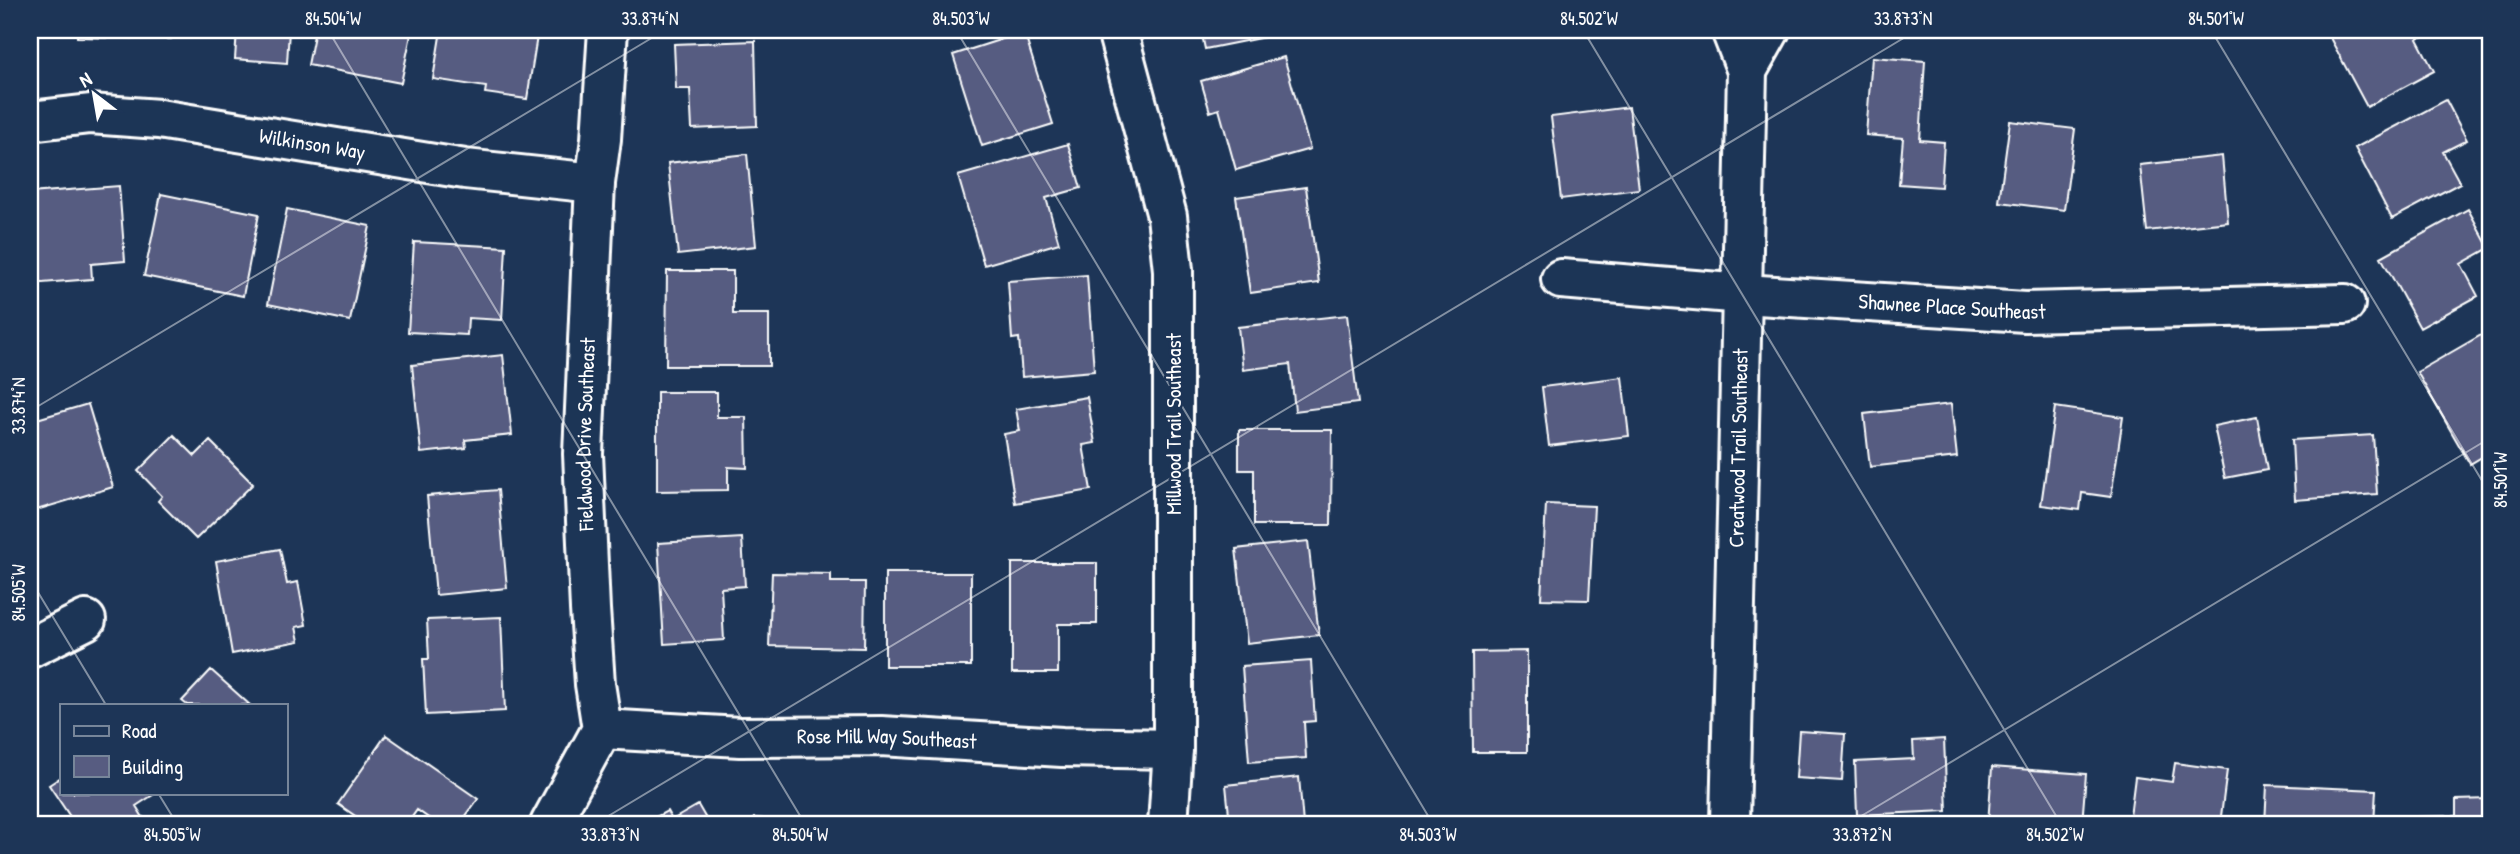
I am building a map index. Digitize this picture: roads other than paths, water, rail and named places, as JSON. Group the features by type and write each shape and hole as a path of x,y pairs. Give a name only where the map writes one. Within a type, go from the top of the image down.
{"street":[{"name":"Fieldwood Drive Southeast","path":"602,729 595,684 583,454 595,183 601,139 608,30"},
{"name":"Millwood Trail Southeast","path":"1117,30 1167,216 1173,270 1173,749 1168,824"},
{"name":"Creatwood Trail Southeast","path":"1730,824 1746,72 1731,30"},
{"name":"Creatwood Trail Southeast","path":"1746,72 1770,30"},
{"name":"Wilkinson Way","path":"30,121 90,114 159,118 465,169 595,183"},
{"name":"Shawnee Place Southeast","path":"1561,279 2025,312 2345,304"},
{"path":"30,648 86,620"},
{"name":"Rose Mill Way Southeast","path":"602,729 740,737 881,736 1062,747 1173,749"},
{"path":"550,824 602,729"}]}
